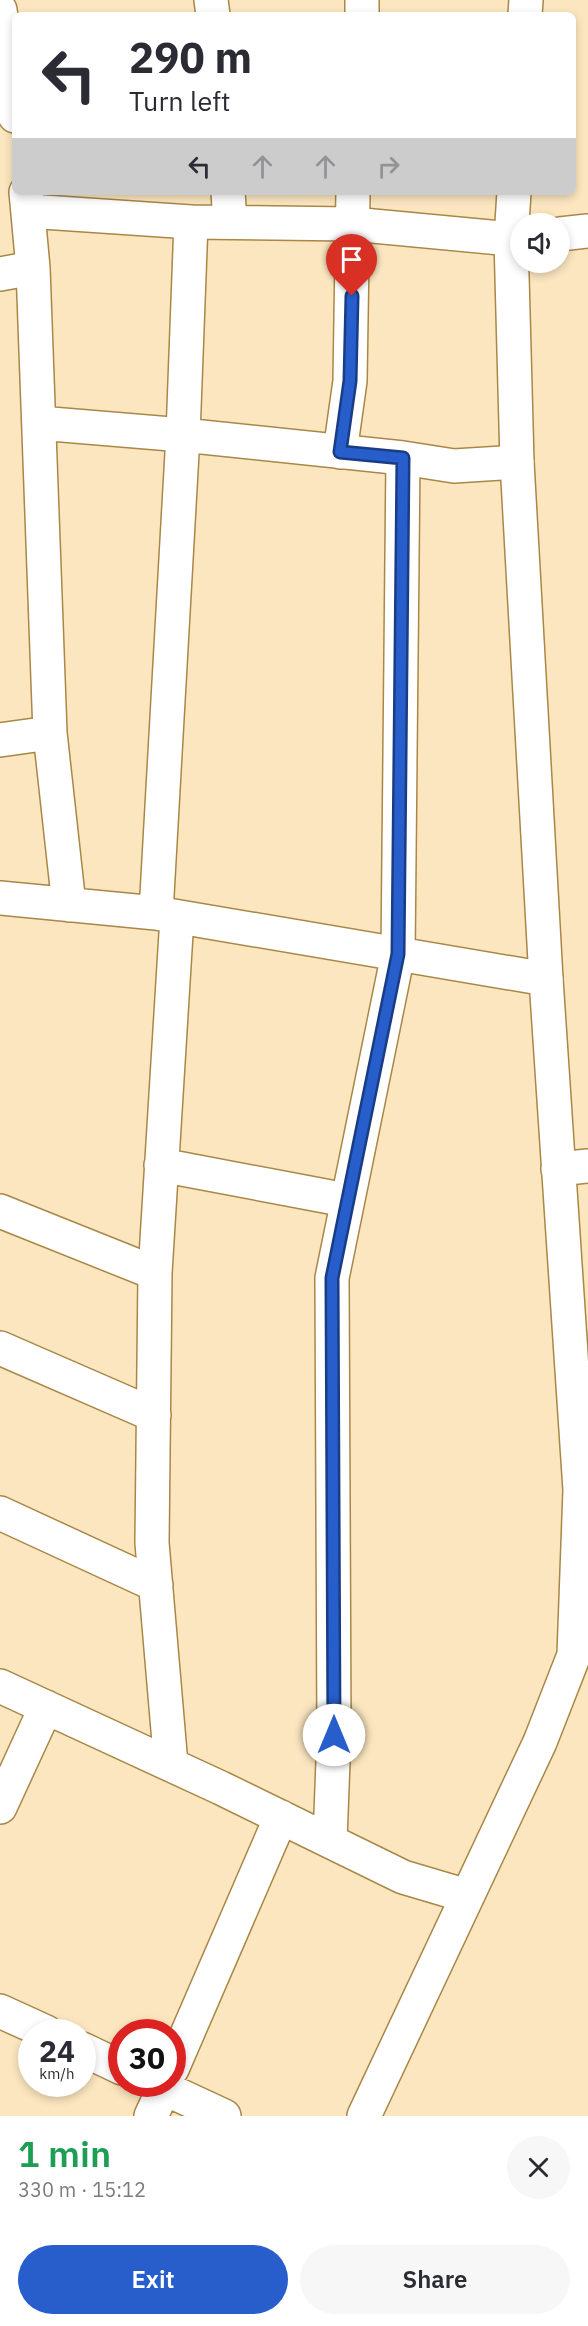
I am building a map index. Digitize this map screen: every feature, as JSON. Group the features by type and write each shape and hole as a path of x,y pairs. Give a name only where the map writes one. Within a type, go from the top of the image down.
{"street":[{"path":"0,10 12,95"},
{"path":"340,452 350,381 353,195"},
{"path":"514,195 515,213"},
{"path":"69,905 50,734 33,268 27,201 191,222 229,207 352,224 510,238"},
{"path":"171,1765 152,1543 155,1273 161,1165 166,915 191,222"},
{"path":"570,233 588,231"},
{"path":"0,274 33,268"},
{"path":"364,2116 540,1742 574,1655 580,1490 573,1168 546,979 517,462 516,273"},
{"path":"39,423 183,435 403,458 454,466 517,462"},
{"path":"330,1840 334,1735 332,1278 346,1200 398,954 403,458"},
{"path":"0,740 50,734"},
{"path":"0,898 166,915 546,979"},
{"path":"161,1165 346,1200"},
{"path":"0,1211 155,1273"},
{"path":"0,1348 154,1416"},
{"path":"0,1513 156,1585"},
{"path":"0,1686 330,1840 403,1877 467,1896"},
{"path":"0,1807 46,1707"},
{"path":"186,2033 281,1817"},
{"path":"0,2011 18,2019"},
{"path":"182,2097 224,2116"}],"route":[{"path":"334,1735 332,1278 346,1200 398,954 403,458 340,452 350,381 352,296"}]}
